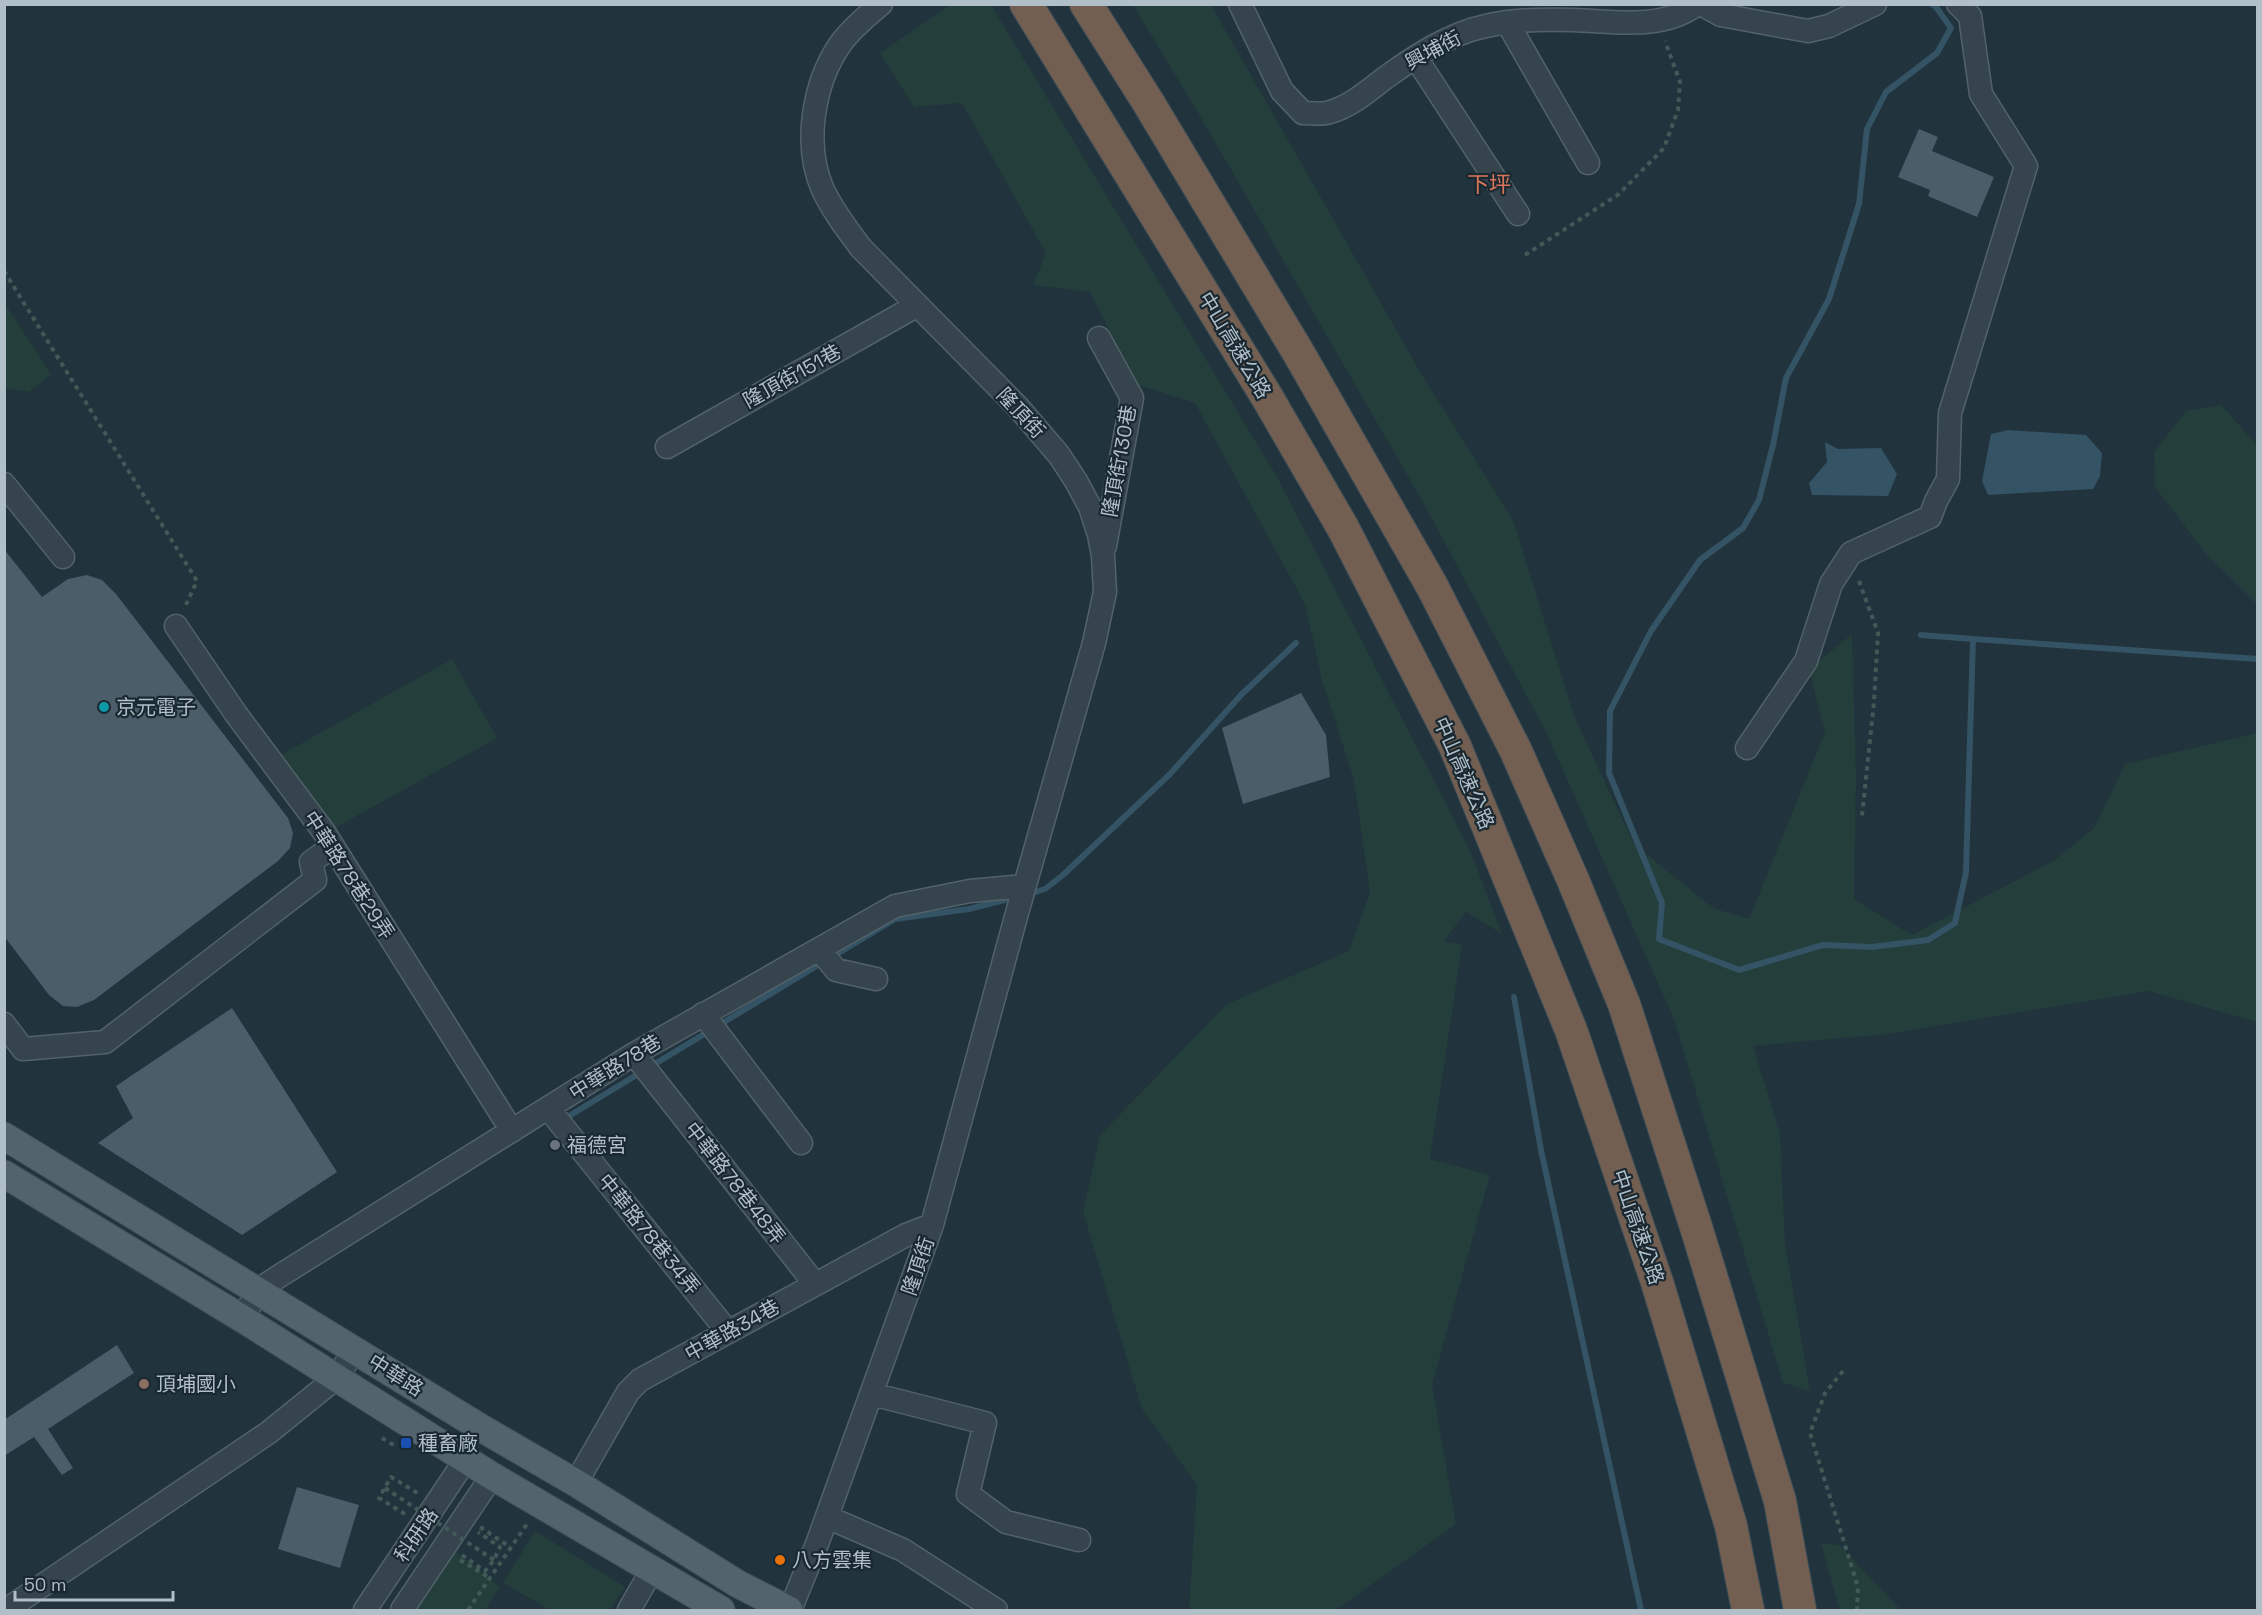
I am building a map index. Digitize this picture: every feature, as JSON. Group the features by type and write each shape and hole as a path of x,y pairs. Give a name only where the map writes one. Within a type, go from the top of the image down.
{"highway":[{"name":"中山高速公路","path":"1026,4 1267,397 1343,528 1455,746 1579,1052 1656,1282 1731,1526 1748,1611"},
{"path":"1086,4 1299,352 1432,586 1516,751 1624,1004 1698,1230 1780,1501 1800,1611"}],"main road":[{"name":"中華路","path":"4,1136 483,1429 576,1483 738,1584 789,1611"},
{"name":"中華路","path":"4,1174 243,1319 492,1476 721,1611"}],"street":[{"name":"隆頂街","path":"789,1611 827,1517 932,1225 1024,886 1094,643 1105,592 1103,556 1090,507 1076,480 1059,455 1017,406 861,248 839,219 822,188 814,156 813,127 817,98 827,68 841,44 857,25 881,4"},
{"name":"興埔街","path":"1240,4 1282,92 1303,113 1329,113 1346,105 1416,58 1458,35 1484,26 1544,20 1605,22 1662,20 1687,12 1699,4"},
{"path":"1699,4 1721,15 1808,31 1829,26 1875,4"},
{"path":"1747,748 1806,661 1831,584 1851,553 1930,517 1948,479 1950,414 2026,166 1981,94 1970,16 1958,4"},
{"path":"1507,22 1588,163"},
{"path":"1416,58 1518,214"},
{"name":"隆頂街151巷","path":"667,447 916,306"},
{"name":"隆頂街130巷","path":"1100,338 1132,398 1103,556"},
{"path":"4,484 63,557"},
{"name":"中華路78巷29弄","path":"176,626 236,714 333,846 512,1131"},
{"path":"4,1024 23,1049 105,1042 315,880 311,862 333,846"},
{"name":"中華路78巷","path":"258,1290 634,1054 895,906 970,891 1024,886"},
{"path":"820,950 836,970 876,979"},
{"path":"704,1016 801,1143"},
{"name":"中華路78巷48弄","path":"634,1054 815,1284"},
{"name":"中華路78巷34弄","path":"548,1108 728,1332"},
{"name":"中華路34巷","path":"576,1483 628,1392 640,1380 906,1235 932,1225"},
{"path":"243,1319 258,1290"},
{"path":"6,1611 268,1433 336,1378 355,1350"},
{"path":"872,1394 986,1423 968,1494 1006,1522 1079,1540"},
{"name":"科研路","path":"365,1611 466,1459"},
{"name":"科研路","path":"402,1611 492,1476"},
{"path":"827,1517 903,1550 996,1611"},
{"path":"629,1611 652,1570"}],"path":[{"path":"1525,255 1619,194 1664,148 1678,110 1680,82 1660,28 1662,20"},
{"path":"4,271 197,581 176,626"},
{"path":"1862,816 1874,702 1878,633 1857,578 1868,545"},
{"path":"1843,1371 1825,1393 1810,1433 1858,1587 1857,1611"},
{"path":"408,1517 379,1498 391,1477 425,1497"},
{"path":"385,1488 494,1560"},
{"path":"468,1611 529,1521"},
{"path":"490,1578 452,1552 485,1571 494,1560 500,1547 471,1523 510,1547"}],"green space":[{"path":"950,5 991,5 1276,475 1469,848 1502,934 1466,912 1444,941 1462,945 1430,1159 1490,1175 1432,1385 1456,1524 1336,1610 1189,1610 1197,1485 1142,1409 1083,1212 1100,1135 1227,1004 1349,951 1370,892 1354,780 1322,680 1305,604 1195,403 1136,384 1090,292 1033,285 1046,253 962,103 914,107 880,53"},
{"path":"1133,5 1211,5 1422,375 1513,520 1574,716 1634,844 1713,908 1749,919 1825,732 1809,669 1852,634 1856,775 1854,899 1912,935 2053,861 2094,828 2125,764 2257,733 2257,1022 2149,991 1887,1034 1753,1046 1780,1134 1785,1244 1810,1391 1783,1383 1674,1019 1545,730 1424,504 1197,111"},
{"path":"4,302 51,374 29,392 5,388"},
{"path":"2221,405 2257,445 2257,604 2206,554 2155,487 2154,452 2186,411"},
{"path":"452,659 497,738 333,829 277,757"},
{"path":"535,1531 625,1587 610,1610 550,1610 503,1583"},
{"path":"1821,1543 1839,1545 1901,1610 1840,1610"},
{"path":"454,1550 500,1587 485,1610 414,1610"}],"water":[{"path":"2008,430 2086,435 2102,453 2100,476 2093,489 1988,495 1982,481 1991,434"},
{"path":"1825,442 1838,449 1881,448 1897,474 1888,496 1812,495 1809,483 1827,462"}],"building":[{"path":"1919,129 1938,137 1932,151 1994,177 1977,217 1928,196 1930,190 1898,177"},
{"name":"京元電子","path":"4,549 42,597 68,579 87,575 102,580 116,594 288,818 293,833 290,848 278,861 94,1000 77,1007 63,1006 49,995 4,936"},
{"path":"1301,693 1326,735 1330,777 1243,804 1222,728"},
{"path":"232,1008 337,1172 242,1235 98,1143 133,1118 116,1086"},
{"path":"117,1345 134,1373 48,1429 73,1468 62,1475 34,1437 4,1456 4,1420"},
{"path":"297,1487 359,1505 340,1568 278,1549"}],"waterway":[{"path":"1932,4 1951,28 1937,53 1886,92 1867,129 1859,204 1829,299 1786,378 1759,500 1743,528 1700,560 1651,631 1610,711 1609,773 1662,903 1659,939 1739,970 1823,945 1872,947 1928,940 1955,923 1966,872 1973,639 2258,659"},
{"path":"1921,635 1973,639"},
{"path":"1029,894 1045,889 1063,875 1170,774 1241,695 1296,643"},
{"path":"832,957 895,919 969,909 1016,897"},
{"path":"569,1116 823,962"},
{"path":"1514,997 1541,1150 1641,1610"}],"place":[{"name":"京元電子","path":"104,707"},
{"name":"福德宮","path":"555,1145"},
{"name":"頂埔國小","path":"144,1384"},
{"name":"種畜廠","path":"406,1443"},
{"name":"八方雲集","path":"780,1560"}],"district":[{"name":"下坪","path":"1489,184"}]}
